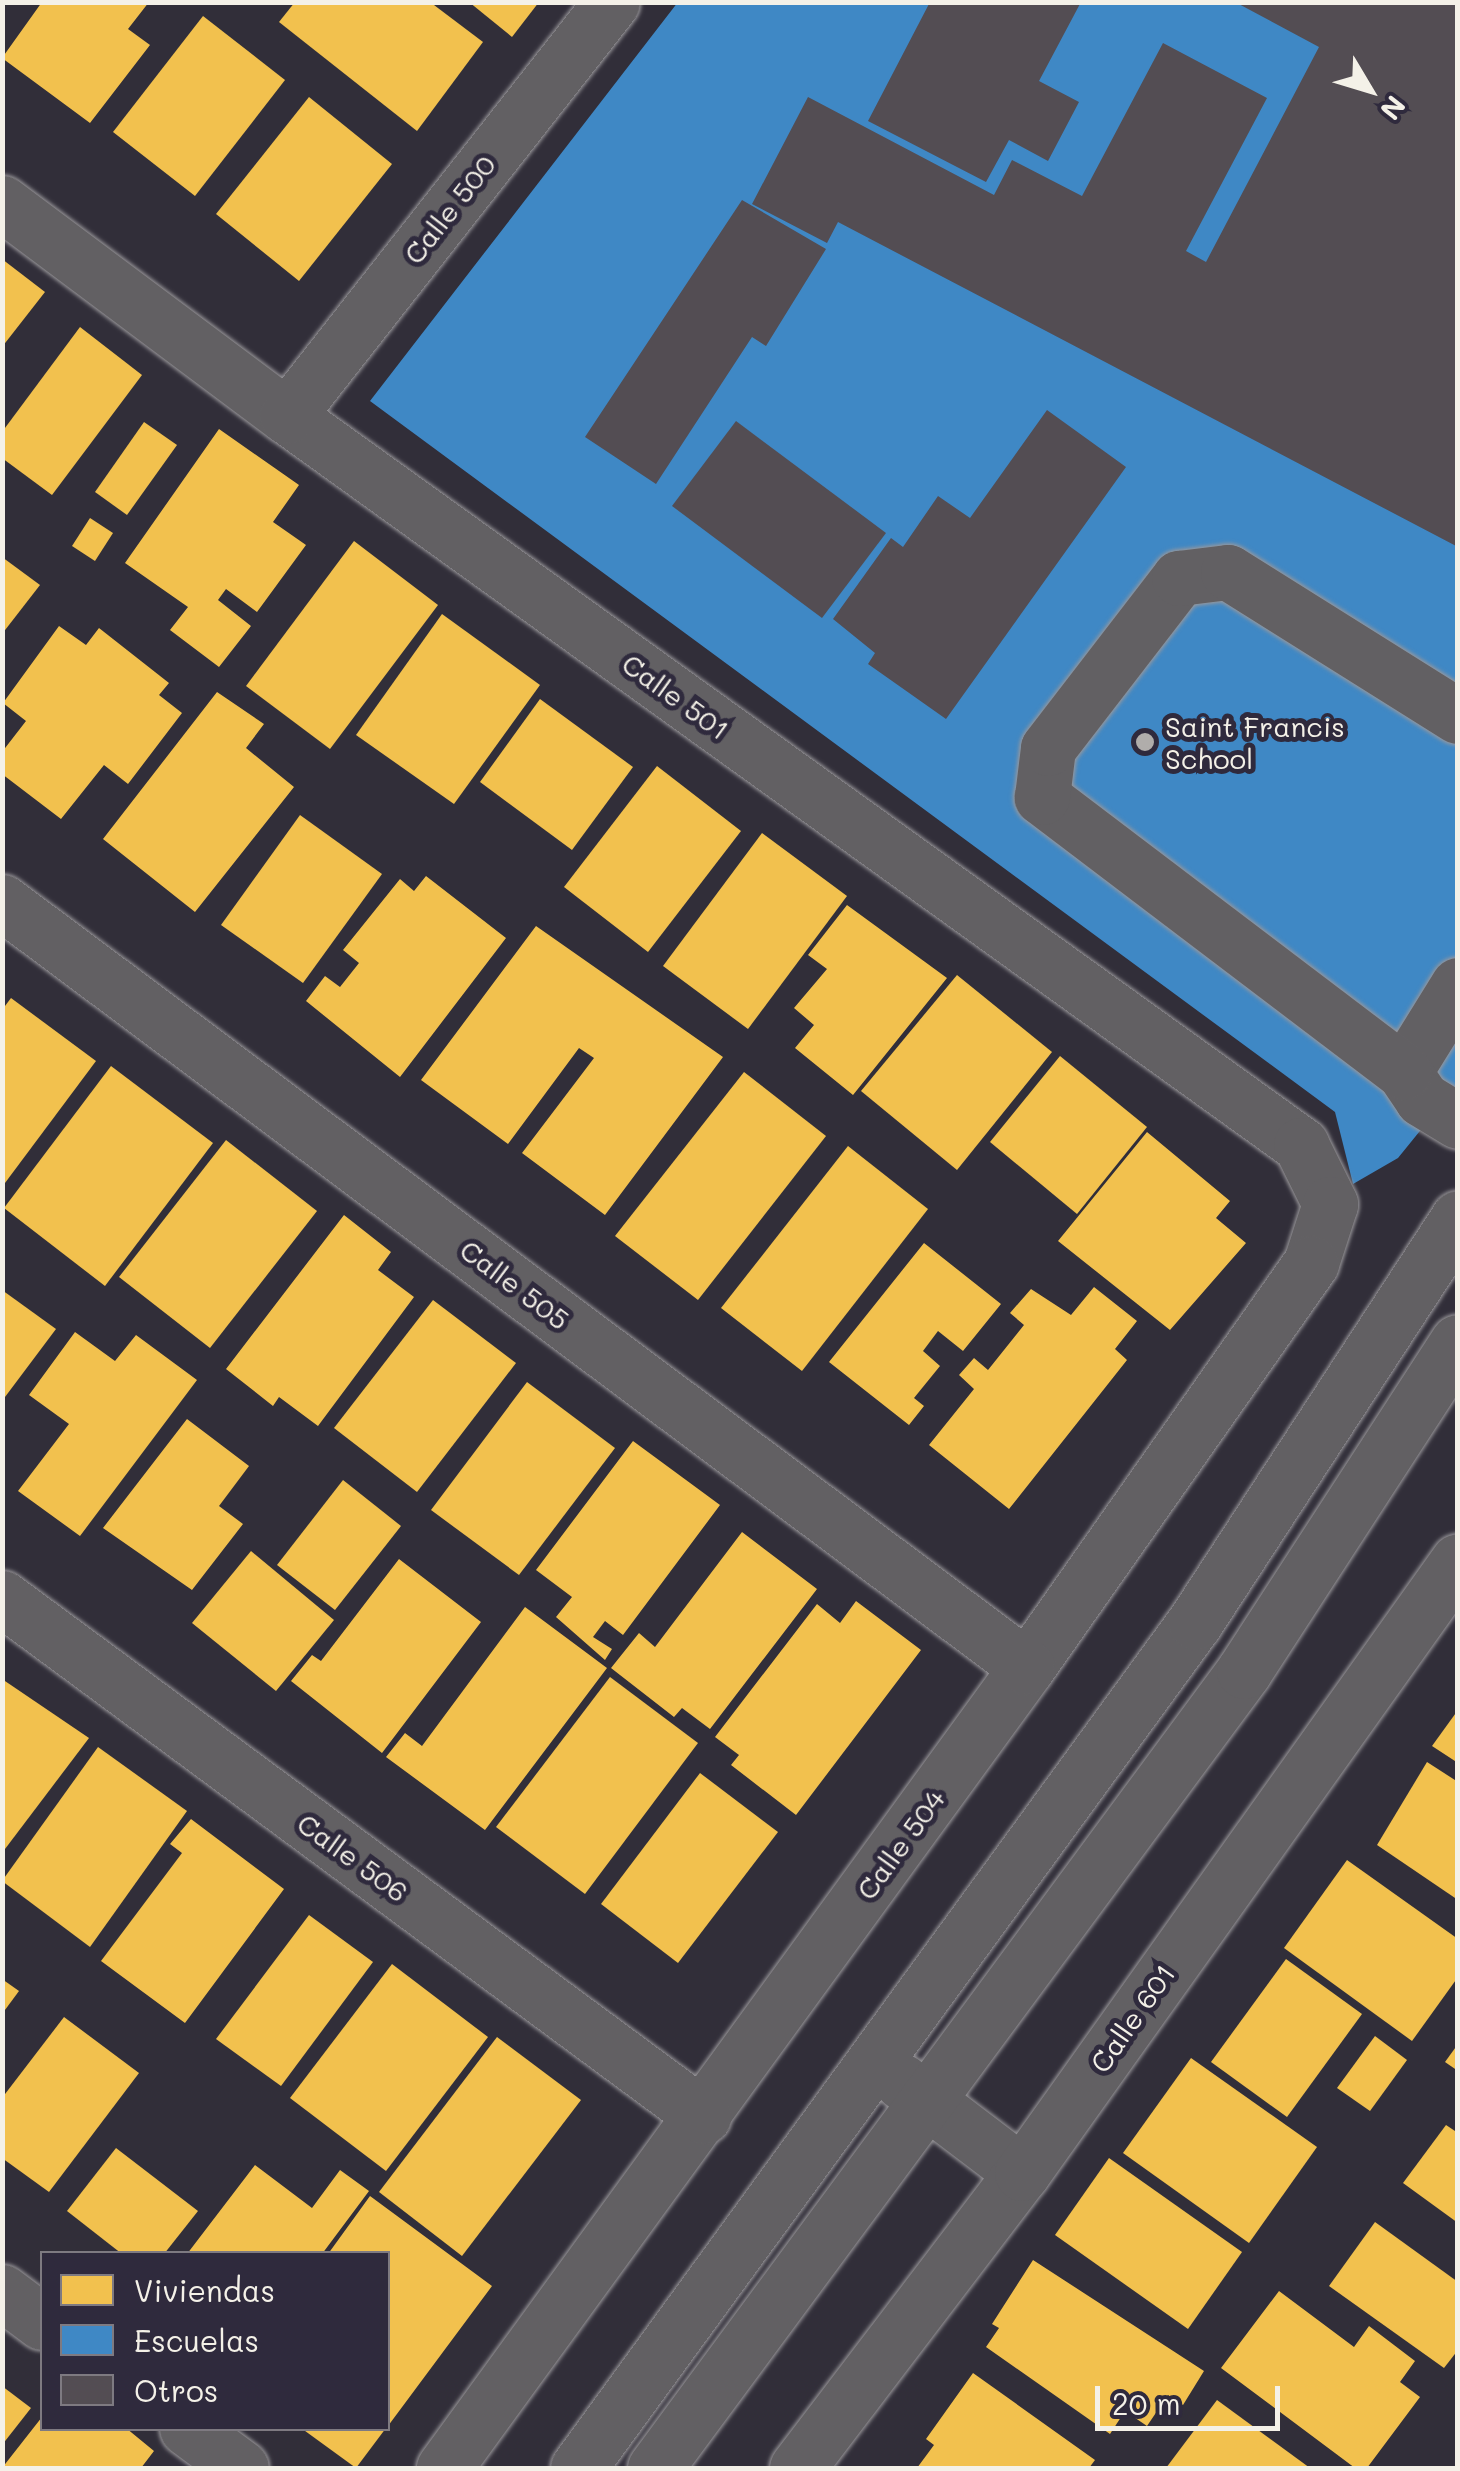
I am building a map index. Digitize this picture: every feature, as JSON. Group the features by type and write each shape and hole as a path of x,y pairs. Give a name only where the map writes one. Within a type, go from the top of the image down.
{"street":[{"name":"Calle 500","path":"287,416 612,2"},
{"name":"Calle 501","path":"2,203 287,416 1302,1146 1330,1204"},
{"path":"1458,716 1228,572 1179,578 1048,748 1042,796 1404,1072 1422,1099 1458,1120"},
{"name":"Calle 505","path":"2,902 1028,1667"},
{"path":"1404,1072 1458,986"},
{"name":"Calle 504","path":"444,2468 1028,1667 1311,1263 1330,1204"},
{"path":"578,2468 877,2064 1195,1622 1458,1218"},
{"path":"655,2468 1244,1671 1458,1342"},
{"name":"Calle 601","path":"796,2468 1022,2173 1458,1561"},
{"name":"Calle 506","path":"2,1598 703,2116"},
{"path":"877,2064 1022,2173"},
{"path":"2,2292 40,2320"},
{"path":"191,2431 242,2468"}],"building: Viviendas":[{"path":"42,2 149,2 128,29 150,45 90,123 2,58"},
{"path":"295,2 430,2 483,42 417,131 279,22"},
{"path":"469,2 539,2 512,37"},
{"path":"203,16 285,80 195,196 113,132"},
{"path":"309,97 392,164 299,281 216,214"},
{"path":"2,259 45,292 2,347"},
{"path":"80,327 142,375 52,495 2,458 2,432"},
{"path":"144,422 177,445 127,515 95,492"},
{"path":"219,429 299,485 273,522 306,545 257,612 226,589 218,600 251,626 219,667 170,630 188,607 125,563"},
{"path":"90,518 113,533 95,561 72,546"},
{"path":"354,541 438,605 330,749 246,686"},
{"path":"2,557 40,585 2,634"},
{"path":"442,614 540,685 454,804 356,735"},
{"path":"59,626 86,645 99,628 169,683 159,695 182,713 128,784 104,765 61,819 2,774 2,752 26,721 3,703"},
{"path":"217,692 264,724 246,748 294,787 195,912 103,839"},
{"path":"540,699 633,767 572,850 480,782"},
{"path":"657,766 741,831 648,952 564,887"},
{"path":"300,815 382,874 303,983 221,925"},
{"path":"762,833 847,896 748,1029 663,966"},
{"path":"426,876 506,938 400,1077 306,1001 325,976 340,987 359,963 343,950 400,879 414,891"},
{"path":"847,905 947,978 853,1095 795,1048 814,1025 794,1008 827,969 808,955"},
{"path":"536,926 723,1057 605,1215 522,1153 594,1058 579,1048 508,1144 421,1080"},
{"path":"957,975 1052,1052 957,1170 861,1091"},
{"path":"11,998 96,1061 2,1187 2,1010"},
{"path":"1060,1056 1147,1127 1077,1214 990,1142"},
{"path":"111,1066 213,1143 105,1286 4,1208"},
{"path":"744,1072 826,1136 698,1300 615,1236"},
{"path":"1147,1132 1230,1201 1216,1218 1246,1243 1170,1330 1058,1241"},
{"path":"226,1140 317,1211 210,1348 119,1277"},
{"path":"848,1146 928,1209 802,1371 721,1308"},
{"path":"344,1215 391,1252 378,1270 414,1297 318,1426 279,1397 273,1406 226,1369"},
{"path":"924,1243 1001,1304 963,1351 938,1331 923,1351 940,1366 914,1398 924,1406 909,1425 829,1362"},
{"path":"1094,1287 1137,1321 1115,1349 1127,1360 1009,1509 929,1445 974,1389 959,1375 974,1358 988,1370 1024,1325 1010,1313 1031,1289 1071,1315"},
{"path":"2,1290 56,1329 2,1401"},
{"path":"433,1300 516,1363 417,1492 334,1428"},
{"path":"75,1332 115,1361 136,1335 197,1380 80,1536 18,1491 69,1424 29,1395"},
{"path":"527,1382 615,1448 519,1575 431,1510"},
{"path":"187,1419 249,1466 219,1506 243,1524 192,1590 103,1528"},
{"path":"633,1441 720,1505 623,1635 605,1621 593,1637 612,1649 605,1660 556,1617 572,1597 536,1570"},
{"path":"343,1480 401,1526 335,1610 277,1565"},
{"path":"742,1532 817,1589 710,1729 682,1708 674,1717 611,1668 639,1633 655,1647"},
{"path":"251,1551 334,1620 276,1691 192,1623"},
{"path":"399,1559 481,1622 382,1753 291,1681 312,1655 321,1661"},
{"path":"856,1601 921,1650 796,1815 731,1765 739,1755 715,1737 817,1604 840,1623"},
{"path":"525,1607 607,1668 485,1830 386,1757 405,1733 422,1746"},
{"path":"610,1677 698,1743 585,1894 496,1827"},
{"path":"2,1679 89,1738 2,1853"},
{"path":"1458,1710 1458,1763 1432,1746"},
{"path":"98,1747 187,1811 90,1947 2,1881"},
{"path":"1427,1762 1458,1782 1458,1900 1377,1845"},
{"path":"700,1773 778,1832 678,1963 601,1904"},
{"path":"191,1819 284,1889 185,2023 101,1961 182,1853 170,1844"},
{"path":"1347,1860 1458,1939 1458,1977 1412,2041 1284,1948"},
{"path":"309,1915 373,1962 281,2086 216,2039"},
{"path":"1286,1959 1362,2014 1287,2117 1211,2062"},
{"path":"392,1964 488,2037 386,2171 290,2098"},
{"path":"2,1979 19,1991 2,2014"},
{"path":"64,2017 139,2073 49,2192 2,2158 2,2098"},
{"path":"1375,2036 1407,2060 1370,2111 1337,2088"},
{"path":"497,2037 581,2100 462,2256 379,2192"},
{"path":"1458,2044 1458,2071 1445,2062"},
{"path":"1191,2058 1317,2147 1249,2243 1123,2153"},
{"path":"1446,2125 1458,2133 1458,2223 1403,2183"},
{"path":"116,2148 198,2211 166,2251 118,2251 67,2211"},
{"path":"1109,2158 1242,2252 1188,2329 1055,2235"},
{"path":"255,2165 312,2208 340,2170 369,2191 324,2251 189,2251"},
{"path":"370,2196 492,2286 390,2423 390,2251 330,2251"},
{"path":"1375,2222 1458,2282 1458,2350 1444,2368 1329,2286"},
{"path":"1033,2260 1204,2371 1183,2405 1168,2395 1147,2426 1125,2411 1110,2434 986,2347 999,2328 992,2324"},
{"path":"1279,2291 1354,2347 1369,2326 1415,2361 1400,2382 1420,2397 1367,2468 1355,2468 1221,2368"},
{"path":"973,2373 1095,2460 1089,2468 917,2468 934,2445 926,2439"},
{"path":"2,2386 31,2408 2,2445"},
{"path":"1217,2400 1310,2468 1166,2468"},
{"path":"40,2420 40,2431 130,2431 154,2451 141,2468 2,2468"},
{"path":"305,2431 384,2431 356,2468"}],"building: Escuelas":[{"name":"Saint Francis School","path":"678,2 1458,2 1458,1084 1398,1158 1353,1184 1335,1112 370,401"}],"building: Otros":[{"path":"930,2 1081,2 1039,81 1079,102 1048,161 1009,140 986,182 868,121"},
{"path":"1235,2 1458,2 1458,547 838,222 827,243 752,204 808,97 994,195 1012,160 1082,196 1163,43 1267,98 1186,251 1206,262 1319,47"},
{"path":"742,200 826,249 766,346 752,337 656,484 585,437"},
{"path":"1047,410 1126,467 946,719 868,664 875,653 833,619 891,538 903,547 938,496 970,518"},
{"path":"736,421 886,533 822,618 672,506"}],"place":[{"name":"Saint Francis School","path":"1145,742"}]}
